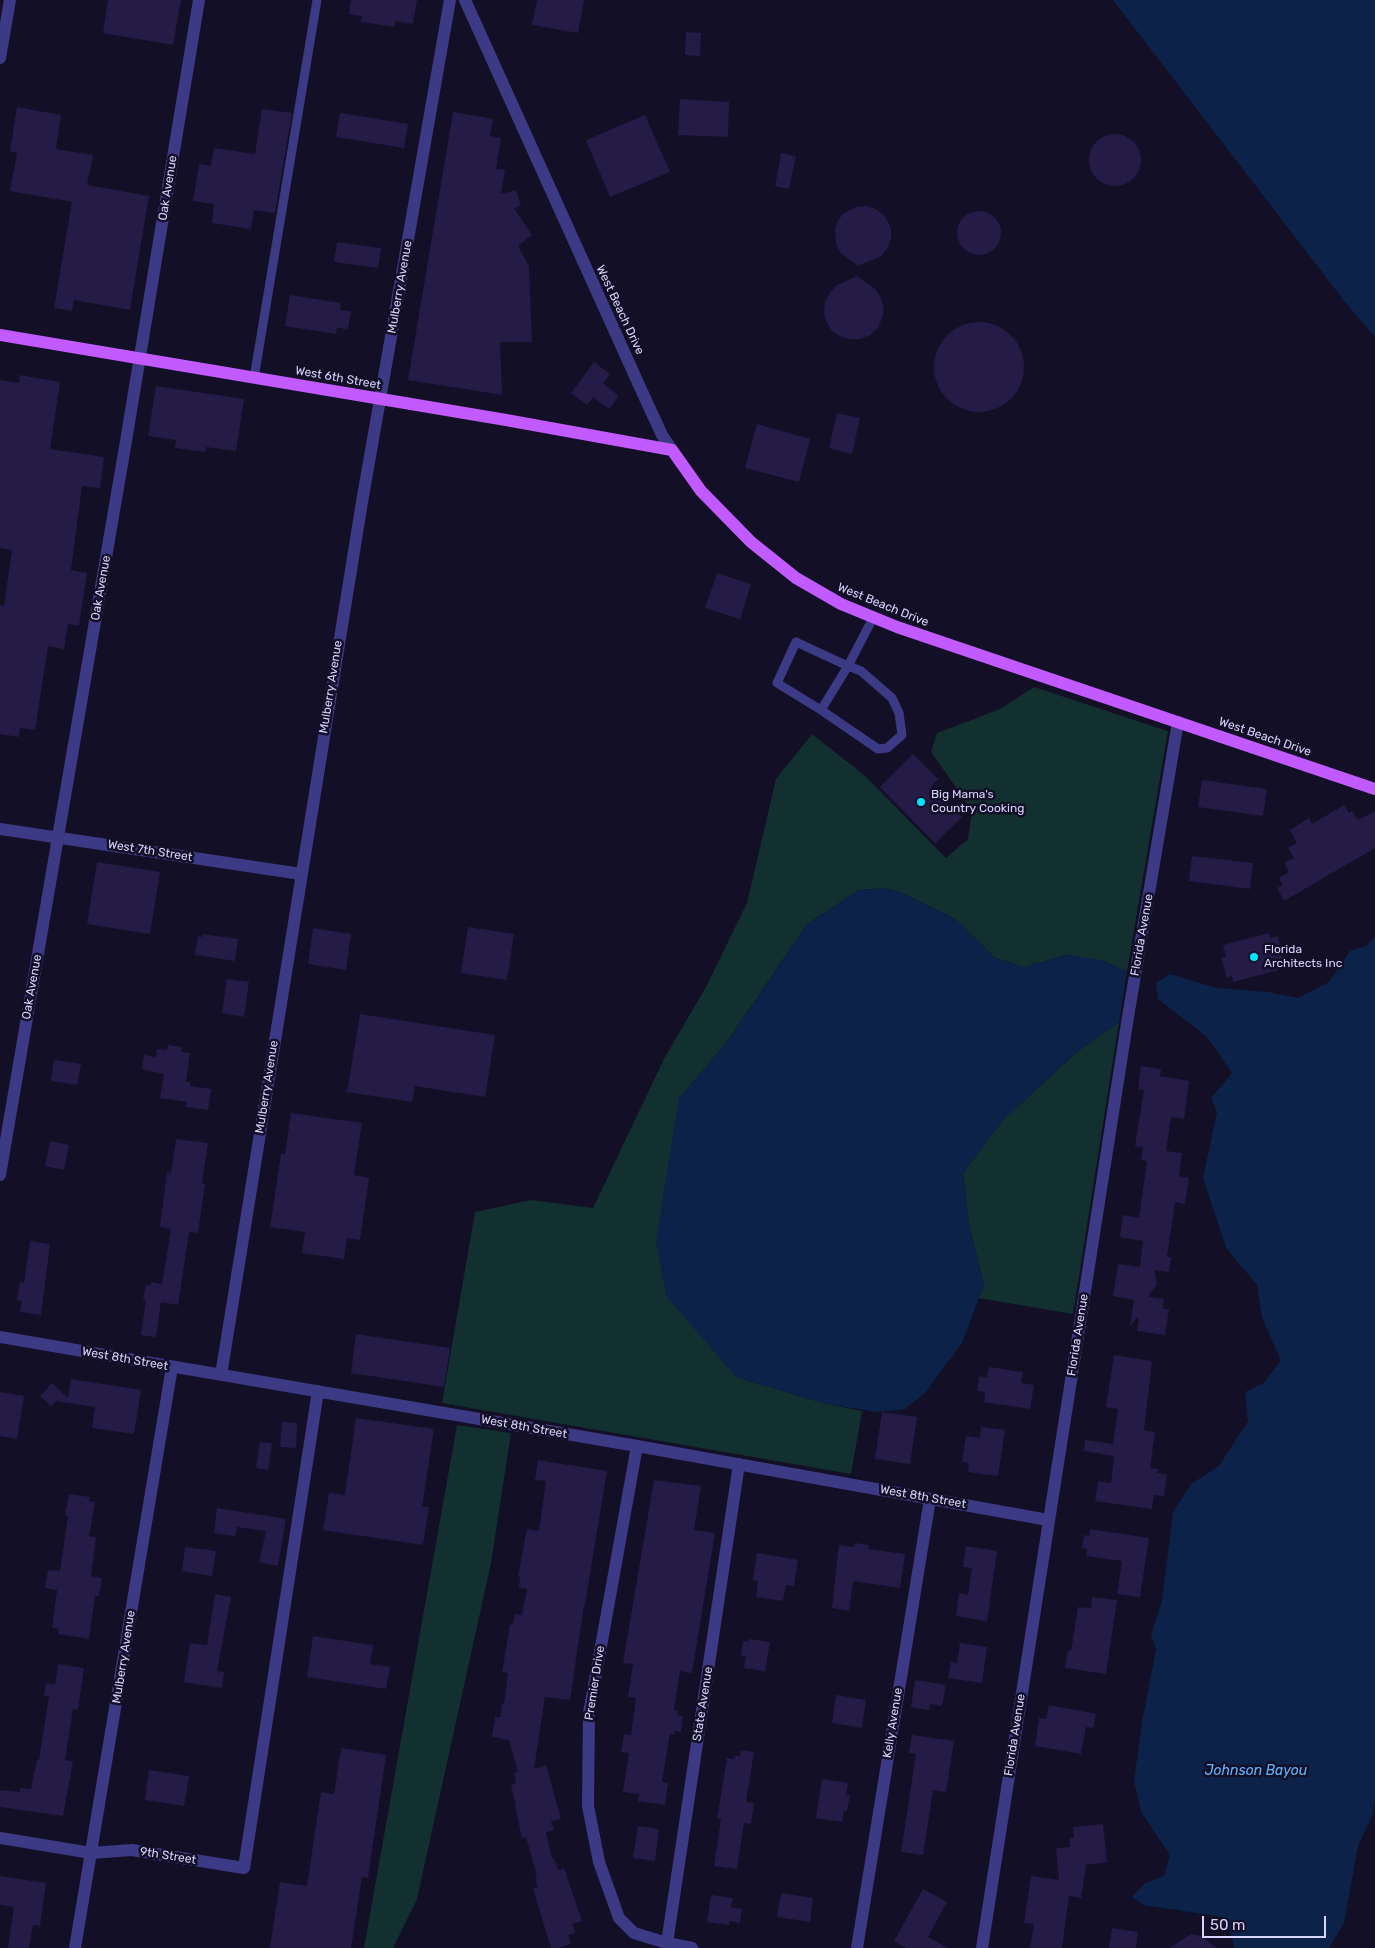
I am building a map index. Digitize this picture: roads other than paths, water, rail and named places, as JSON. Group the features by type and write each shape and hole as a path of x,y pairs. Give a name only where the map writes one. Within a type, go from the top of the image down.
{"main road":[{"name":"West 6th Street","path":"0,335 672,450"},
{"name":"West Beach Drive","path":"672,450 718,510 764,554 787,572 819,592 873,618 1375,789"}],"street":[{"path":"0,58 10,0"},
{"name":"Oak Avenue","path":"0,1175 199,0"},
{"name":"Mulberry Avenue","path":"221,1375 301,874 380,399 450,0"},
{"name":"West Beach Drive","path":"465,0 632,370 662,435 672,450"},
{"name":"Florida Avenue","path":"982,1948 1136,966 1178,722"},
{"name":"West 7th Street","path":"0,829 301,874"},
{"name":"West 8th Street","path":"0,1337 637,1446 1048,1520"},
{"name":"Mulberry Avenue","path":"75,1948 172,1367"},
{"name":"9th Street","path":"0,1838 91,1853 132,1850 244,1868 318,1391"},
{"name":"Premier Drive","path":"637,1446 589,1713 588,1806 599,1862 619,1918 634,1933 667,1943"},
{"name":"State Avenue","path":"667,1943 739,1464"},
{"name":"Kelly Avenue","path":"857,1948 930,1498"},
{"path":"667,1943 692,1948"}],"lane":[{"path":"254,378 317,0"},
{"path":"822,710 873,618"},
{"path":"796,642 848,666 861,671 892,698 899,713 902,735 887,748 878,749 822,710 777,683 796,642"}],"water":[{"path":"1113,0 1375,0 1375,337 1345,302"},
{"path":"886,888 902,893 955,919 995,958 1024,967 1067,955 1103,961 1127,971 1119,1022 1078,1051 1002,1121 963,1173 969,1225 984,1285 962,1343 925,1393 905,1409 876,1412 823,1403 736,1377 666,1296 656,1241 679,1098 724,1046 807,924 859,890"},
{"name":"Johnson Bayou","path":"1375,936 1375,1798 1373,1814 1358,1846 1344,1923 1329,1948 1234,1948 1231,1934 1223,1917 1143,1905 1132,1897 1145,1883 1164,1876 1170,1855 1141,1812 1134,1781 1142,1722 1156,1649 1151,1635 1162,1601 1173,1512 1191,1484 1219,1466 1248,1421 1245,1392 1264,1383 1281,1360 1262,1318 1257,1285 1226,1248 1203,1178 1217,1112 1211,1098 1232,1073 1207,1037 1158,999 1156,983 1170,974 1217,988 1268,992 1298,998 1329,982 1350,951 1366,946"}],"place":[{"name":"Big Mama's Country Cooking","path":"921,802"},
{"name":"Florida Architects Inc","path":"1254,957"}]}
